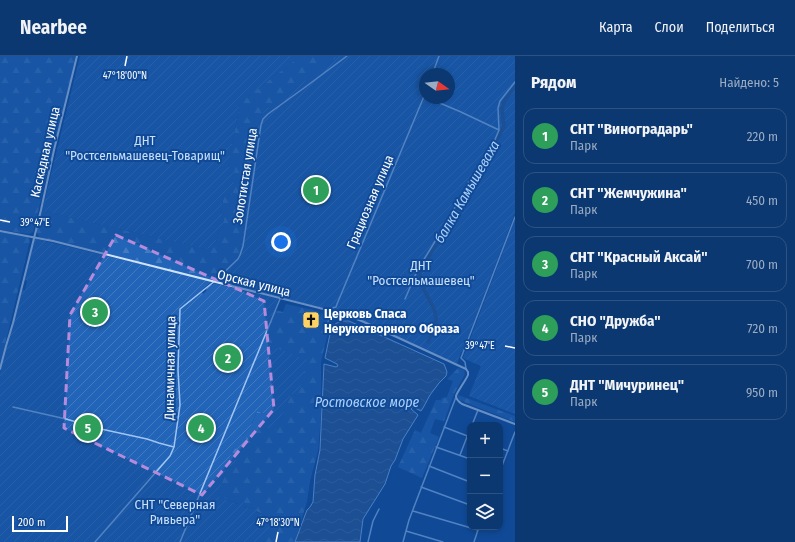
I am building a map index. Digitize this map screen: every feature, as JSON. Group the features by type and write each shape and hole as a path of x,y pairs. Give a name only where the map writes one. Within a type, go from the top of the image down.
{"main road":[{"name":"Каскадная улица","path":"0,369 41,210 77,56"},
{"name":"Орская улица","path":"0,231 34,237 347,315 466,369"},
{"path":"466,369 468,372 467,377 456,395 457,400 460,403 515,424"}],"street":[{"name":"Золотистая улица","path":"180,309 214,282 238,259 242,251 263,119 347,56"},
{"path":"435,68 439,56"},
{"path":"405,299 418,269 451,215 468,183 488,152 499,130 500,101 515,82"},
{"name":"Грациозная улица","path":"326,310 336,307 422,104"},
{"path":"442,104 499,130"},
{"path":"466,369 465,362 461,358 515,217"},
{"path":"180,542 280,299"},
{"name":"Динамичная улица","path":"95,542 170,456 174,447 180,405 178,370 180,309"},
{"path":"403,542 412,511 456,395"},
{"path":"13,407 174,447"},
{"path":"473,422 478,410"},
{"path":"444,427 467,436 460,455"},
{"path":"503,464 515,432"},
{"path":"436,446 468,458"},
{"path":"503,449 508,451"},
{"path":"429,466 467,481"},
{"path":"421,487 467,504"},
{"path":"368,542 373,522 379,509"},
{"path":"412,511 467,527"},
{"path":"406,530 443,542"},
{"path":"474,542 478,530"}],"highlighted area":[{"path":"116,235 264,301 274,409 202,495 64,428 70,315"}],"green space":[{"path":"0,56 76,56 33,232 29,234 0,230"},
{"name":"ДНТ \"Ростсельмашевец-Товарищ\"","path":"80,56 300,56 240,103 228,167 235,169 232,195 224,194 221,214 225,215 222,231 218,230 216,242 209,250 42,211"},
{"path":"300,56 339,56 265,110 258,127 240,252 234,261 212,280 39,237 36,231 42,211 209,250 216,242 218,230 222,231 224,215 221,214 224,194 232,195 228,167 240,103"},
{"name":"ДНТ \"Ростсельмашевец\"","path":"339,56 515,56 515,213 457,364 350,315 212,280 234,261 240,252 260,118 265,110"},
{"path":"515,220 515,414 469,396 481,366 463,358"},
{"path":"0,232 28,237 30,240 0,366"},
{"name":"СНТ \"Северная Ривьера\"","path":"36,239 212,281 201,291 203,294 211,284 213,285 213,283 279,299 262,342 307,360 298,396 291,394 276,431 263,426 268,415 257,411 251,426 242,436 247,439 243,450 233,448 230,458 237,461 235,468 227,466 218,496 238,504 240,501 245,503 244,507 256,509 256,512 273,519 263,542 0,542 0,373 21,290 25,290 27,281 24,279 34,240"},
{"path":"286,304 314,310 313,317 320,318 321,313 329,316 329,328 321,362 321,415 318,451 310,481 307,501 295,542 263,542 272,519 256,511 256,509 244,507 245,503 240,501 239,504 218,496 227,466 235,468 230,458 233,447 243,450 242,436 251,426 257,411 268,415 276,431 291,394 297,396 262,342 275,310 283,312"},
{"path":"458,368 464,370 465,374 454,394 444,421 435,419 430,433 439,437 422,478 398,467 415,430 421,433 436,400 441,400 442,398 447,397 453,381 447,379"},
{"path":"458,395 515,416 515,422 459,400"}],"water":[{"name":"Ростовское море","path":"329,319 331,324 334,325 349,321 444,364 447,372 446,376 430,395 421,411 413,407 411,409 418,415 403,439 385,484 363,519 360,542 295,542 307,510 313,502 315,475 320,450 324,364 336,367 338,366 325,358 330,334 333,331 327,324"}],"waterway":[{"name":"балка Камышеваха","path":"428,342 435,327 436,318 433,306 421,282 421,270 504,127 502,108 505,100 515,87"}],"place":[{"name":"СНТ \"Виноградарь\"","path":"316,190"},
{"name":"СНТ \"Красный Аксай\"","path":"95,312"},
{"name":"Церковь Спаса Нерукотворного Образа","path":"311,320"},
{"name":"СНТ \"Жемчужина\"","path":"228,358"},
{"name":"ДНТ \"Мичуринец\"","path":"88,428"},
{"name":"СНО \"Дружба\"","path":"201,428"}]}
